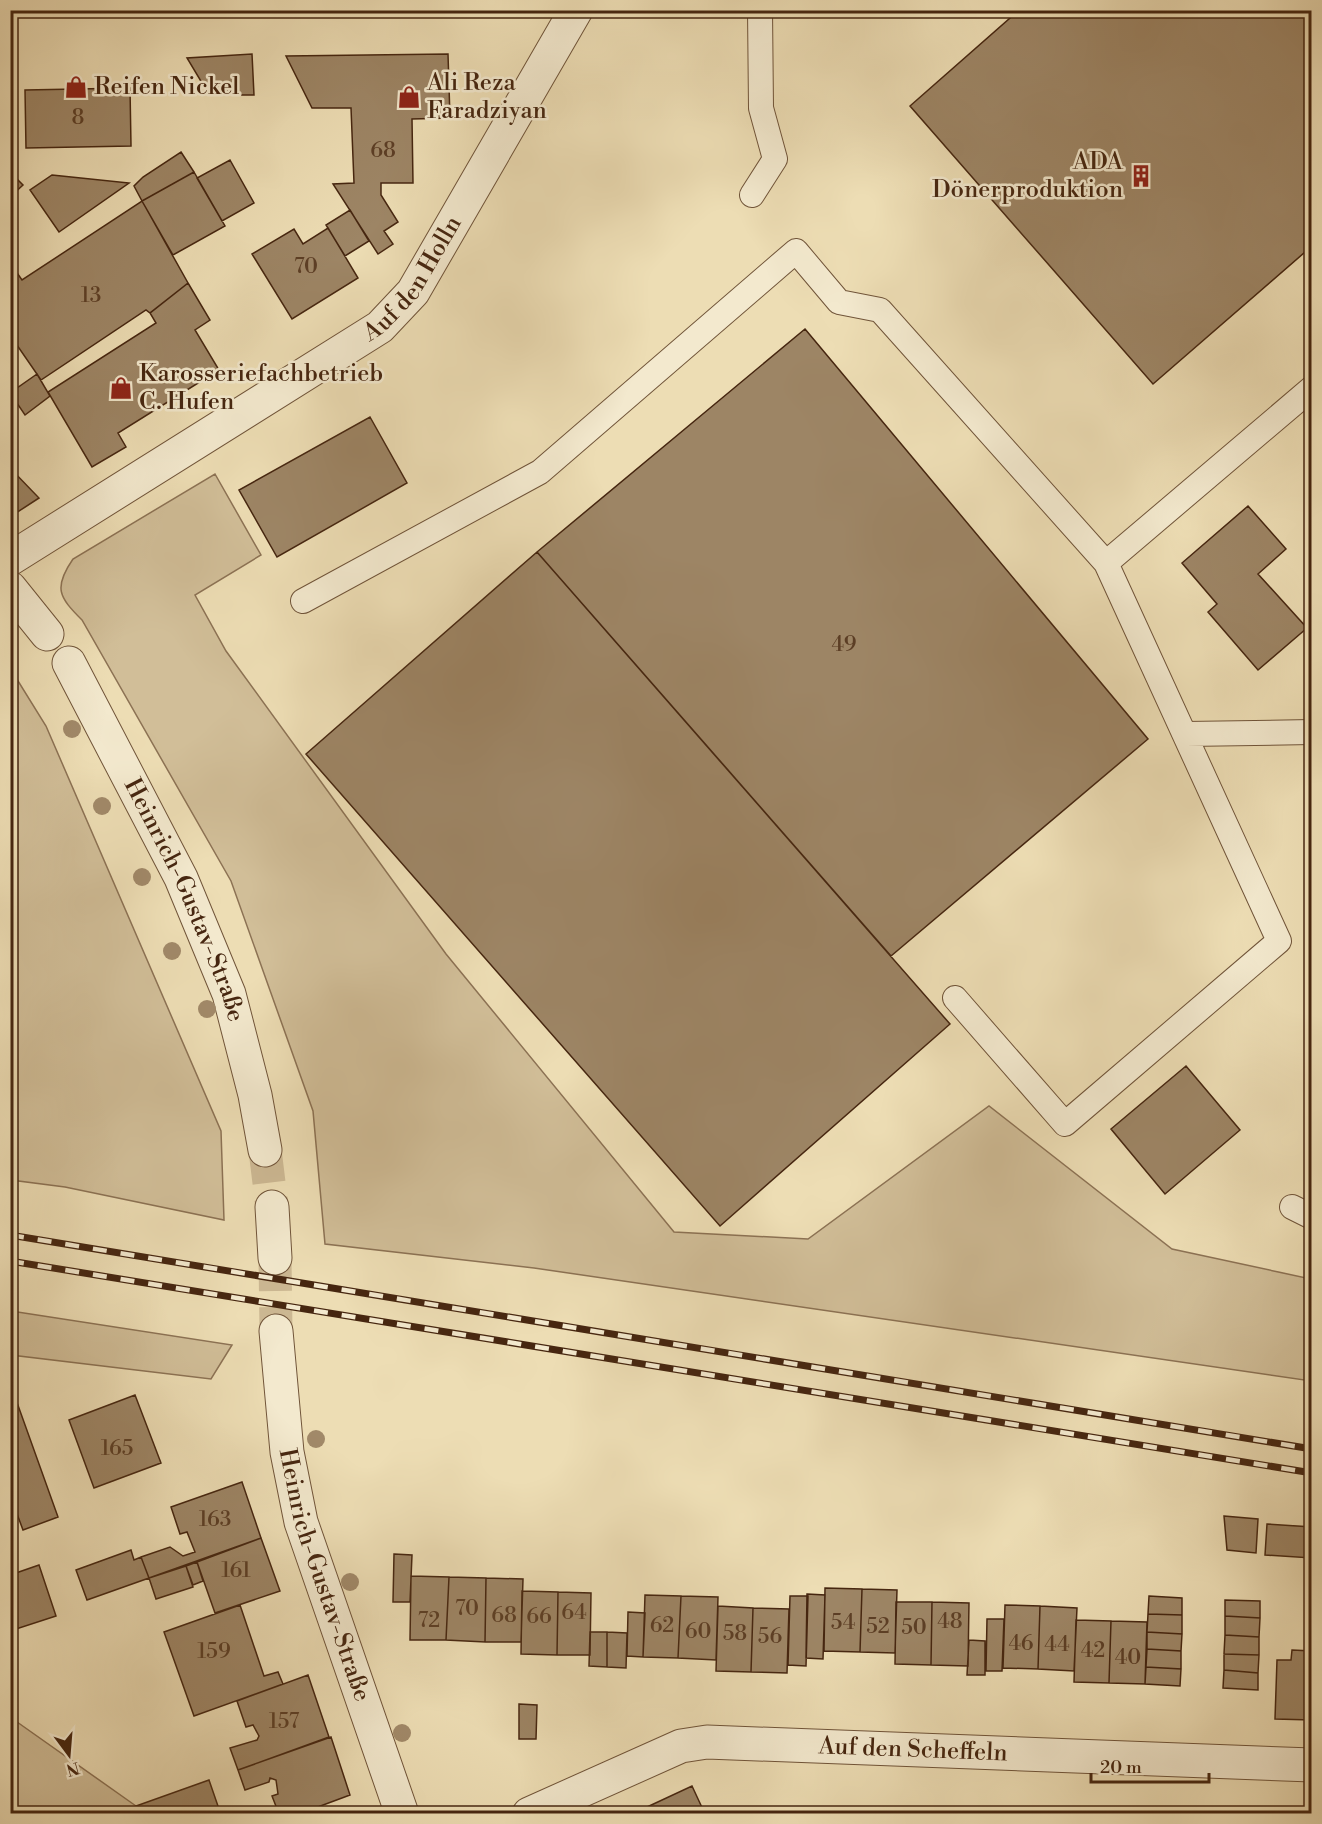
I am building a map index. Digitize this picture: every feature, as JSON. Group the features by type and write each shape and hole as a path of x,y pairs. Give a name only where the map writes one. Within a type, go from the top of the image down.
{"street":[{"name":"Auf den Holln","path":"10,559 380,327 413,292 576,10"},
{"path":"10,588 47,634"},
{"name":"Heinrich-Gustav-Straße","path":"69,663 181,878 229,994 255,1095 265,1150"},
{"path":"272,1207 275,1258"},
{"name":"Heinrich-Gustav-Straße","path":"276,1331 287,1452 301,1522 325,1597 402,1814"},
{"name":"Auf den Scheffeln","path":"529,1814 681,1746 707,1742 1311,1765"}],"lane":[{"path":"752,195 775,159 761,108 760,10"},
{"path":"303,601 540,472 796,251 839,302 879,310 1106,563 1279,941 1065,1125 955,998"},
{"path":"1106,563 1311,388"},
{"path":"1186,734 1273,735 1311,732"}],"shaded area":[{"path":"215,474 261,555 195,595 226,651 446,954 674,1232 808,1239 989,1106 1172,1249 1311,1279 1311,1381 534,1268 325,1244 313,1111 231,881 82,620 68,605 61,592 63,578 73,559"},
{"path":"10,668 46,726 221,1131 224,1220 65,1187 11,1180"},
{"path":"10,1311 232,1345 211,1379 11,1355"},
{"path":"10,1717 136,1806 146,1813 11,1813"}],"building":[{"name":"ADA Dönerproduktion","path":"1019,10 1312,10 1312,246 1153,384 910,106"},
{"path":"252,54 254,95 235,95 234,90 208,93 187,58"},
{"path":"448,54 450,118 412,119 413,183 381,183 381,195 398,222 384,231 393,244 378,254 333,184 354,183 351,108 312,108 286,56"},
{"path":"130,88 131,146 26,148 25,90"},
{"path":"181,152 194,172 142,201 134,186 143,177"},
{"path":"230,160 254,203 222,221 197,178"},
{"path":"10,172 23,185 10,197"},
{"path":"194,172 225,226 173,255 142,201"},
{"path":"52,175 129,183 59,232 30,190"},
{"path":"142,201 188,283 150,313 146,310 41,380 10,335 10,269 13,267 22,280"},
{"path":"350,210 369,241 345,256 326,225"},
{"path":"328,228 358,278 292,319 252,254 294,229 303,244"},
{"path":"188,283 210,320 195,330 219,370 118,433 126,447 92,467 48,392 156,323 150,313"},
{"path":"805,329 1148,739 891,956 537,552"},
{"path":"37,374 50,396 25,415 10,393"},
{"path":"370,417 407,483 277,557 239,490"},
{"path":"10,468 39,498 16,513 10,513"},
{"path":"1248,506 1286,549 1258,574 1307,628 1258,670 1208,612 1217,604 1182,563"},
{"path":"537,552 950,1024 720,1226 306,754"},
{"path":"1186,1066 1240,1130 1165,1194 1111,1129"},
{"path":"10,1383 58,1517 23,1530 10,1495"},
{"path":"135,1395 161,1463 94,1488 69,1420"},
{"path":"242,1482 261,1538 149,1578 141,1557 170,1547 183,1556 195,1552 187,1532 180,1534 171,1507"},
{"path":"1224,1516 1258,1519 1256,1553 1227,1550"},
{"path":"1267,1524 1312,1527 1312,1558 1265,1555"},
{"path":"261,1538 280,1591 215,1613 197,1562"},
{"path":"131,1550 134,1560 141,1557 149,1578 87,1600 76,1570"},
{"path":"394,1554 412,1555 410,1602 393,1602"},
{"path":"197,1562 203,1581 193,1585 186,1566"},
{"path":"39,1565 56,1616 10,1631 10,1568 13,1574"},
{"path":"186,1566 193,1587 156,1599 149,1578"},
{"path":"411,1576 449,1577 446,1640 410,1640"},
{"path":"449,1577 486,1578 485,1642 446,1640"},
{"path":"486,1578 523,1579 521,1642 485,1642"},
{"path":"825,1588 862,1589 860,1652 824,1651"},
{"path":"862,1589 897,1590 895,1653 860,1652"},
{"path":"522,1591 558,1592 557,1655 521,1654"},
{"path":"558,1592 591,1593 590,1655 557,1655"},
{"path":"807,1594 825,1595 823,1659 806,1658"},
{"path":"645,1595 681,1596 678,1658 643,1657"},
{"path":"681,1596 718,1597 716,1660 678,1658"},
{"path":"790,1596 808,1596 806,1666 788,1665"},
{"path":"1149,1596 1182,1598 1182,1615 1148,1614"},
{"path":"1225,1600 1260,1601 1260,1618 1225,1616"},
{"path":"896,1602 932,1602 931,1665 895,1664"},
{"path":"932,1602 969,1603 968,1666 931,1665"},
{"path":"240,1605 264,1676 278,1672 283,1684 194,1716 164,1632"},
{"path":"1005,1605 1040,1606 1038,1669 1003,1668"},
{"path":"718,1606 753,1608 751,1672 716,1671"},
{"path":"1040,1606 1077,1608 1074,1671 1038,1669"},
{"path":"753,1608 789,1609 787,1673 751,1672"},
{"path":"628,1612 645,1613 643,1657 627,1656"},
{"path":"1148,1614 1182,1615 1182,1634 1147,1632"},
{"path":"1225,1616 1260,1618 1259,1637 1225,1635"},
{"path":"987,1619 1004,1619 1002,1671 986,1671"},
{"path":"1076,1620 1111,1621 1109,1683 1074,1682"},
{"path":"1111,1621 1147,1622 1145,1684 1109,1683"},
{"path":"590,1632 607,1632 607,1667 589,1666"},
{"path":"607,1632 627,1633 626,1668 607,1667"},
{"path":"1147,1632 1182,1634 1181,1651 1147,1649"},
{"path":"1225,1635 1259,1637 1259,1655 1224,1654"},
{"path":"969,1640 985,1641 985,1675 967,1675"},
{"path":"1147,1649 1181,1651 1181,1669 1146,1667"},
{"path":"1292,1650 1312,1651 1312,1720 1275,1719 1277,1660 1291,1660"},
{"path":"1224,1654 1259,1655 1258,1673 1224,1670"},
{"path":"1146,1667 1181,1669 1180,1686 1145,1684"},
{"path":"1224,1670 1258,1673 1258,1690 1223,1688"},
{"path":"308,1675 329,1737 238,1770 230,1748 257,1740 259,1736 253,1725 246,1727 237,1701"},
{"path":"519,1704 537,1705 536,1739 519,1739"},
{"path":"331,1737 350,1795 299,1814 279,1814 272,1796 278,1794 276,1780 270,1778 269,1782 245,1790 238,1770"},
{"path":"209,1780 219,1809 206,1814 146,1814 136,1806"},
{"path":"692,1786 705,1814 632,1814"}],"tunnel":[{"path":"265,1150 272,1207"},
{"path":"275,1258 276,1331"}],"railway":[{"path":"10,1235 1312,1449"},
{"path":"10,1261 1312,1473"}],"place":[{"name":"Reifen Nickel","path":"76,87"},
{"name":"Ali Reza Faradziyan","path":"409,97"},
{"name":"ADA Dönerproduktion","path":"1141,176"},
{"name":"Karosseriefachbetrieb C. Hufen","path":"121,388"}]}
